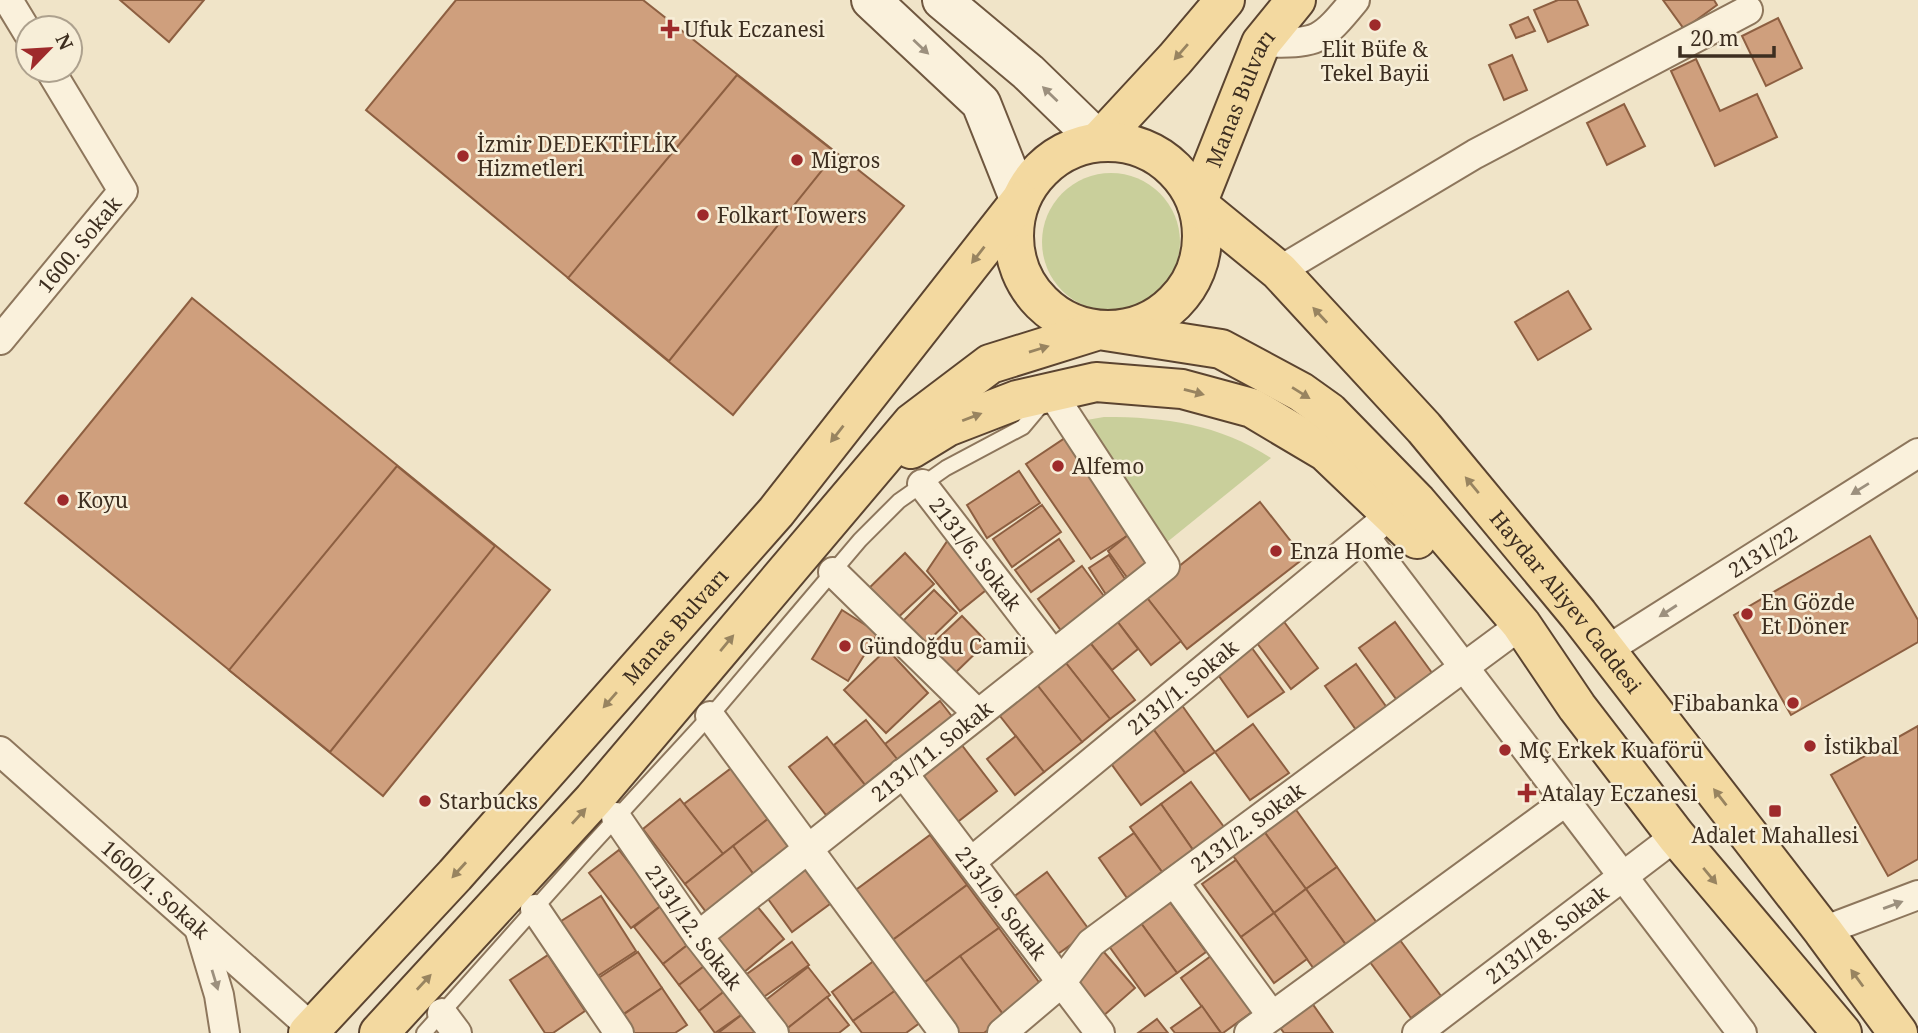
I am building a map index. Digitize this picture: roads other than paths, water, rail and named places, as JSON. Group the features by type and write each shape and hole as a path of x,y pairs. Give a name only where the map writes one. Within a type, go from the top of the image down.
{"main road":[{"path":"871,0 981,103 1020,201"},
{"path":"942,0 1028,72 1099,141"},
{"path":"1099,141 1225,0"},
{"name":"Manas Bulvarı","path":"1197,204 1261,43 1296,0"},
{"path":"379,1033 593,800 912,423 990,364 1099,330 1127,328 1153,319 1175,303 1191,281 1201,254 1202,233 1197,204 1191,191 1178,172 1154,153 1125,143 1099,141 1069,149 1054,158 1028,185 1020,201 1013,232 1016,255 1027,284 1046,307 1071,323 1099,330 1221,349 1301,392 1329,412 1417,502 1521,624 1577,707 1676,836 1842,1033"},
{"name":"Manas Bulvarı","path":"310,1031 455,875 776,512 1020,201"},
{"name":"Haydar Aliyev Caddesi","path":"1197,204 1279,271 1424,428 1607,650 1898,1033"},
{"path":"870,474 947,427 1017,400 1096,382 1182,389 1252,408 1326,452 1378,525 1449,571 1506,636 1577,707"}],"street":[{"path":"1261,43 1314,40 1331,30 1354,0"},
{"path":"1279,271 1475,154 1748,10"},
{"name":"1600. Sokak","path":"0,341 123,191 58,84"},
{"name":"2131/11. Sokak","path":"698,936 1165,566 1051,392"},
{"name":"2131/22","path":"1607,650 1918,453"},
{"name":"2131/6. Sokak","path":"922,484 1053,654"},
{"path":"1378,525 1463,667 1742,1033"},
{"name":"2131/1. Sokak","path":"972,862 1378,525"},
{"path":"833,572 978,714"},
{"name":"2131/2. Sokak","path":"1002,1033 1062,983 1091,943 1506,636"},
{"path":"710,716 944,1033"},
{"name":"1600/1. Sokak","path":"0,751 310,1031"},
{"name":"2131/9. Sokak","path":"903,773 1100,1033"},
{"path":"1249,1033 1565,802"},
{"name":"2131/12. Sokak","path":"617,817 698,936 774,1033"},
{"name":"2131/18. Sokak","path":"1417,1033 1676,836"},
{"path":"1174,882 1272,1016"},
{"path":"1823,931 1918,895"},
{"path":"535,909 619,1033"},
{"path":"199,928 219,995 225,1033"}],"lane":[{"path":"441,1026 535,909 710,716 860,540 899,501 922,484 946,468 1023,427 1051,392"}],"place":[{"name":"Elit Büfe & Tekel Bayii","path":"1375,25"},
{"name":"Ufuk Eczanesi","path":"670,29"},
{"name":"İzmir DEDEKTİFLİK Hizmetleri","path":"463,156"},
{"name":"Migros","path":"797,160"},
{"name":"Folkart Towers","path":"703,215"},
{"name":"Alfemo","path":"1058,466"},
{"name":"Koyu","path":"63,500"},
{"name":"Enza Home","path":"1276,551"},
{"name":"En Gözde Et Döner","path":"1747,614"},
{"name":"Gündoğdu Camii","path":"845,646"},
{"name":"Fibabanka","path":"1793,703"},
{"name":"İstikbal","path":"1810,746"},
{"name":"MÇ Erkek Kuaförü","path":"1505,750"},
{"name":"Atalay Eczanesi","path":"1527,793"},
{"name":"Starbucks","path":"425,801"},
{"name":"Adalet Mahallesi","path":"1775,811"}]}
